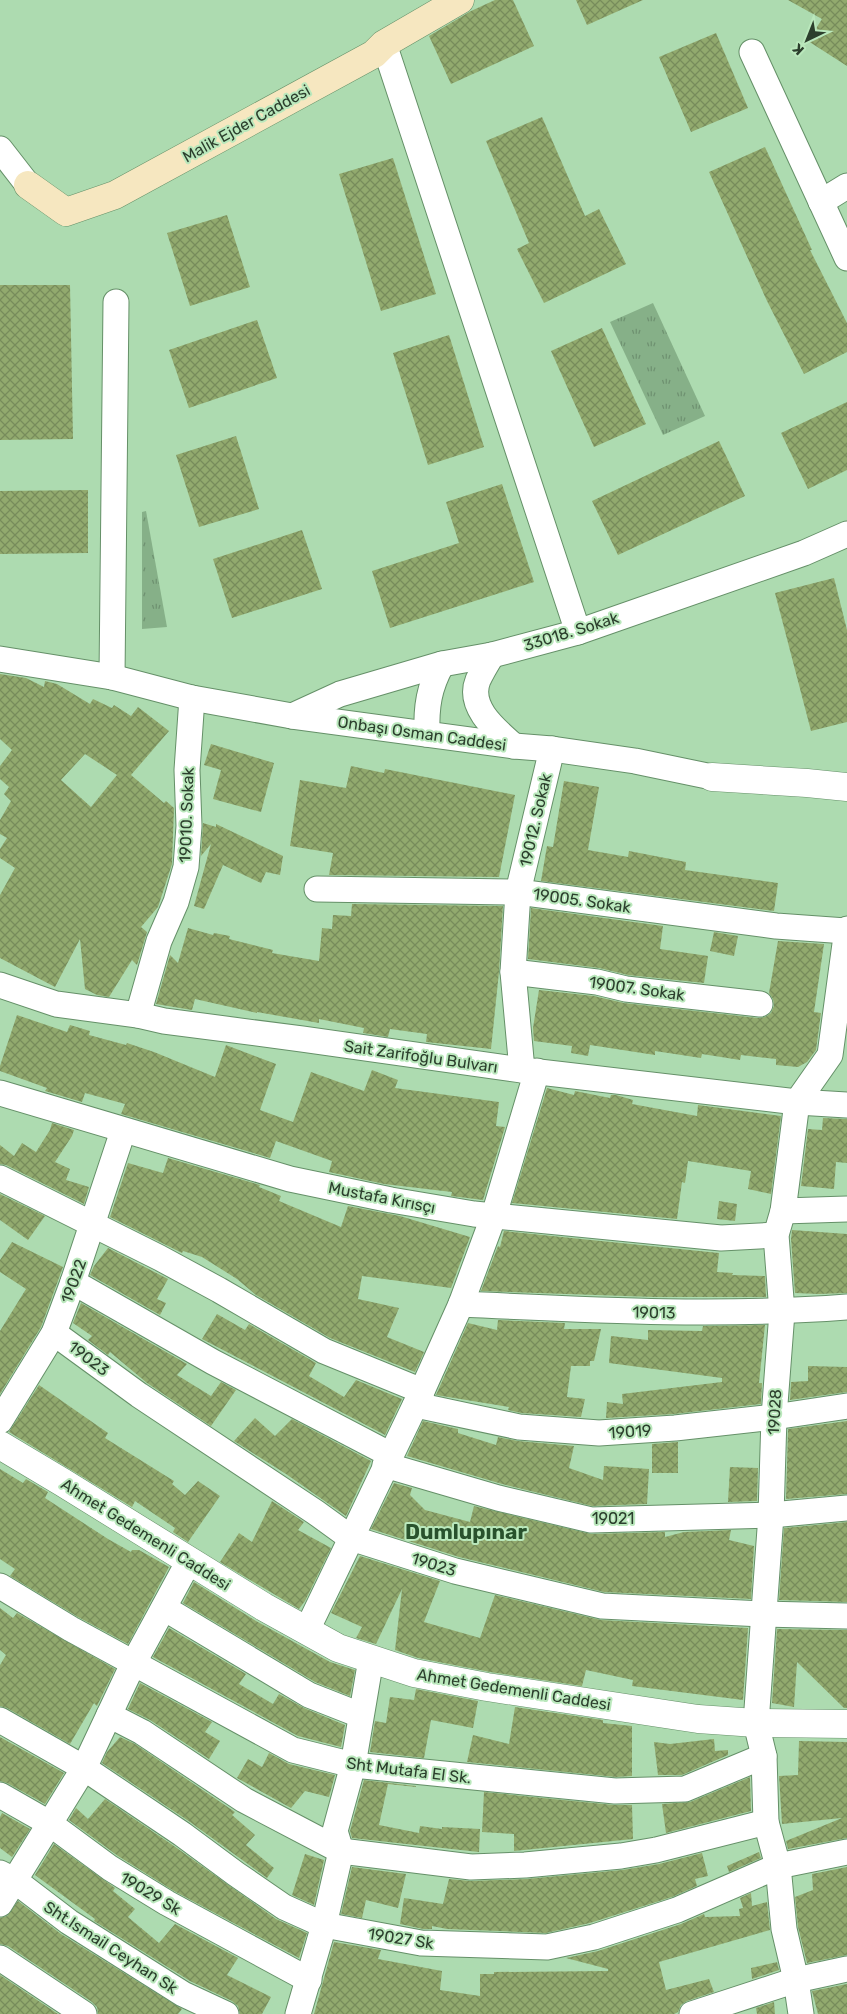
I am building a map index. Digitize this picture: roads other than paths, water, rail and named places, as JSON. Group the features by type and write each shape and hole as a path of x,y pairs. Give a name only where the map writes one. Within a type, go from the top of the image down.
{"main road":[{"name":"Malik Ejder Caddesi","path":"28,185 66,212 114,195 374,54 384,44 460,0"}],"street":[{"path":"384,44 578,632"},
{"path":"752,52 847,258"},
{"path":"0,149 28,185"},
{"path":"821,202 847,186"},
{"path":"112,677 116,302"},
{"name":"33018. Sokak","path":"292,716 340,694 442,664 492,655 578,632 804,552 847,534"},
{"path":"492,655 477,682 477,702 486,720 514,746"},
{"name":"Onbaşı Osman Caddesi","path":"0,659 112,677 192,698 292,716 635,761 712,777 847,787"},
{"path":"427,734 428,699 433,680 442,664"},
{"name":"19010. Sokak","path":"138,1015 159,941 176,902 186,867 189,826 188,770 192,698"},
{"name":"19012. Sokak","path":"529,1070 514,972 518,892 552,749"},
{"name":"19005. Sokak","path":"317,889 518,892 776,926 847,930"},
{"path":"797,1102 830,1056 847,930"},
{"name":"19007. Sokak","path":"514,972 597,982 626,989 760,1004"},
{"name":"Sait Zarifoğlu Bulvarı","path":"0,985 56,1004 138,1015 164,1021 529,1070 797,1102 847,1105"},
{"path":"306,1630 418,1398 461,1304 494,1215 529,1070"},
{"name":"Mustafa Kırısçı","path":"0,1093 290,1179 391,1200 474,1214 721,1238 776,1235"},
{"name":"19028","path":"797,1102 783,1211 776,1235 782,1312 774,1417 771,1515 762,1614 756,1723 764,1756 766,1822 778,1866 784,1929 796,1980 801,2014"},
{"name":"19022","path":"0,1421 54,1333 74,1282 123,1131"},
{"name":"19019","path":"0,1178 160,1258 324,1351 418,1398 416,1404 519,1427 600,1433 675,1428 774,1417 847,1406"},
{"path":"783,1211 847,1209"},
{"name":"19021","path":"74,1282 388,1460 498,1498 591,1520 771,1515 847,1508"},
{"name":"19013","path":"461,1304 636,1312 782,1312 847,1307"},
{"name":"19023","path":"54,1333 139,1396 315,1512 351,1538 455,1571 602,1606 847,1616"},
{"name":"Ahmet Gedemenli Caddesi","path":"0,1445 264,1607 338,1648 371,1659 414,1673 487,1687 698,1719 756,1723 847,1724"},
{"path":"0,1904 7,1876 49,1823 84,1768 133,1664 190,1561"},
{"name":"Sht Mutafa El Sk.","path":"0,1586 133,1664 293,1750 353,1765 615,1791 685,1789 764,1756"},
{"path":"164,1608 309,1696 360,1715"},
{"path":"298,2014 324,1925 341,1851 335,1831 353,1765 371,1659"},
{"path":"109,1715 142,1732 244,1800 341,1851 471,1867 525,1865 621,1856 656,1850 766,1822"},
{"name":"19027 Sk","path":"0,1720 84,1768 182,1834 284,1907 324,1925 421,1943 548,1947 594,1937 677,1910 778,1866 847,1852"},
{"name":"19029 Sk","path":"0,1795 49,1823 110,1868 158,1898 309,1980"},
{"name":"Sht.Ismail Ceyhan Sk","path":"7,1876 69,1922 166,1984 226,2014"},
{"path":"0,1958 84,2014"},
{"path":"692,2014 796,1980 847,1969"}],"district":[{"name":"Dumlupınar","path":"466,1532"}]}
